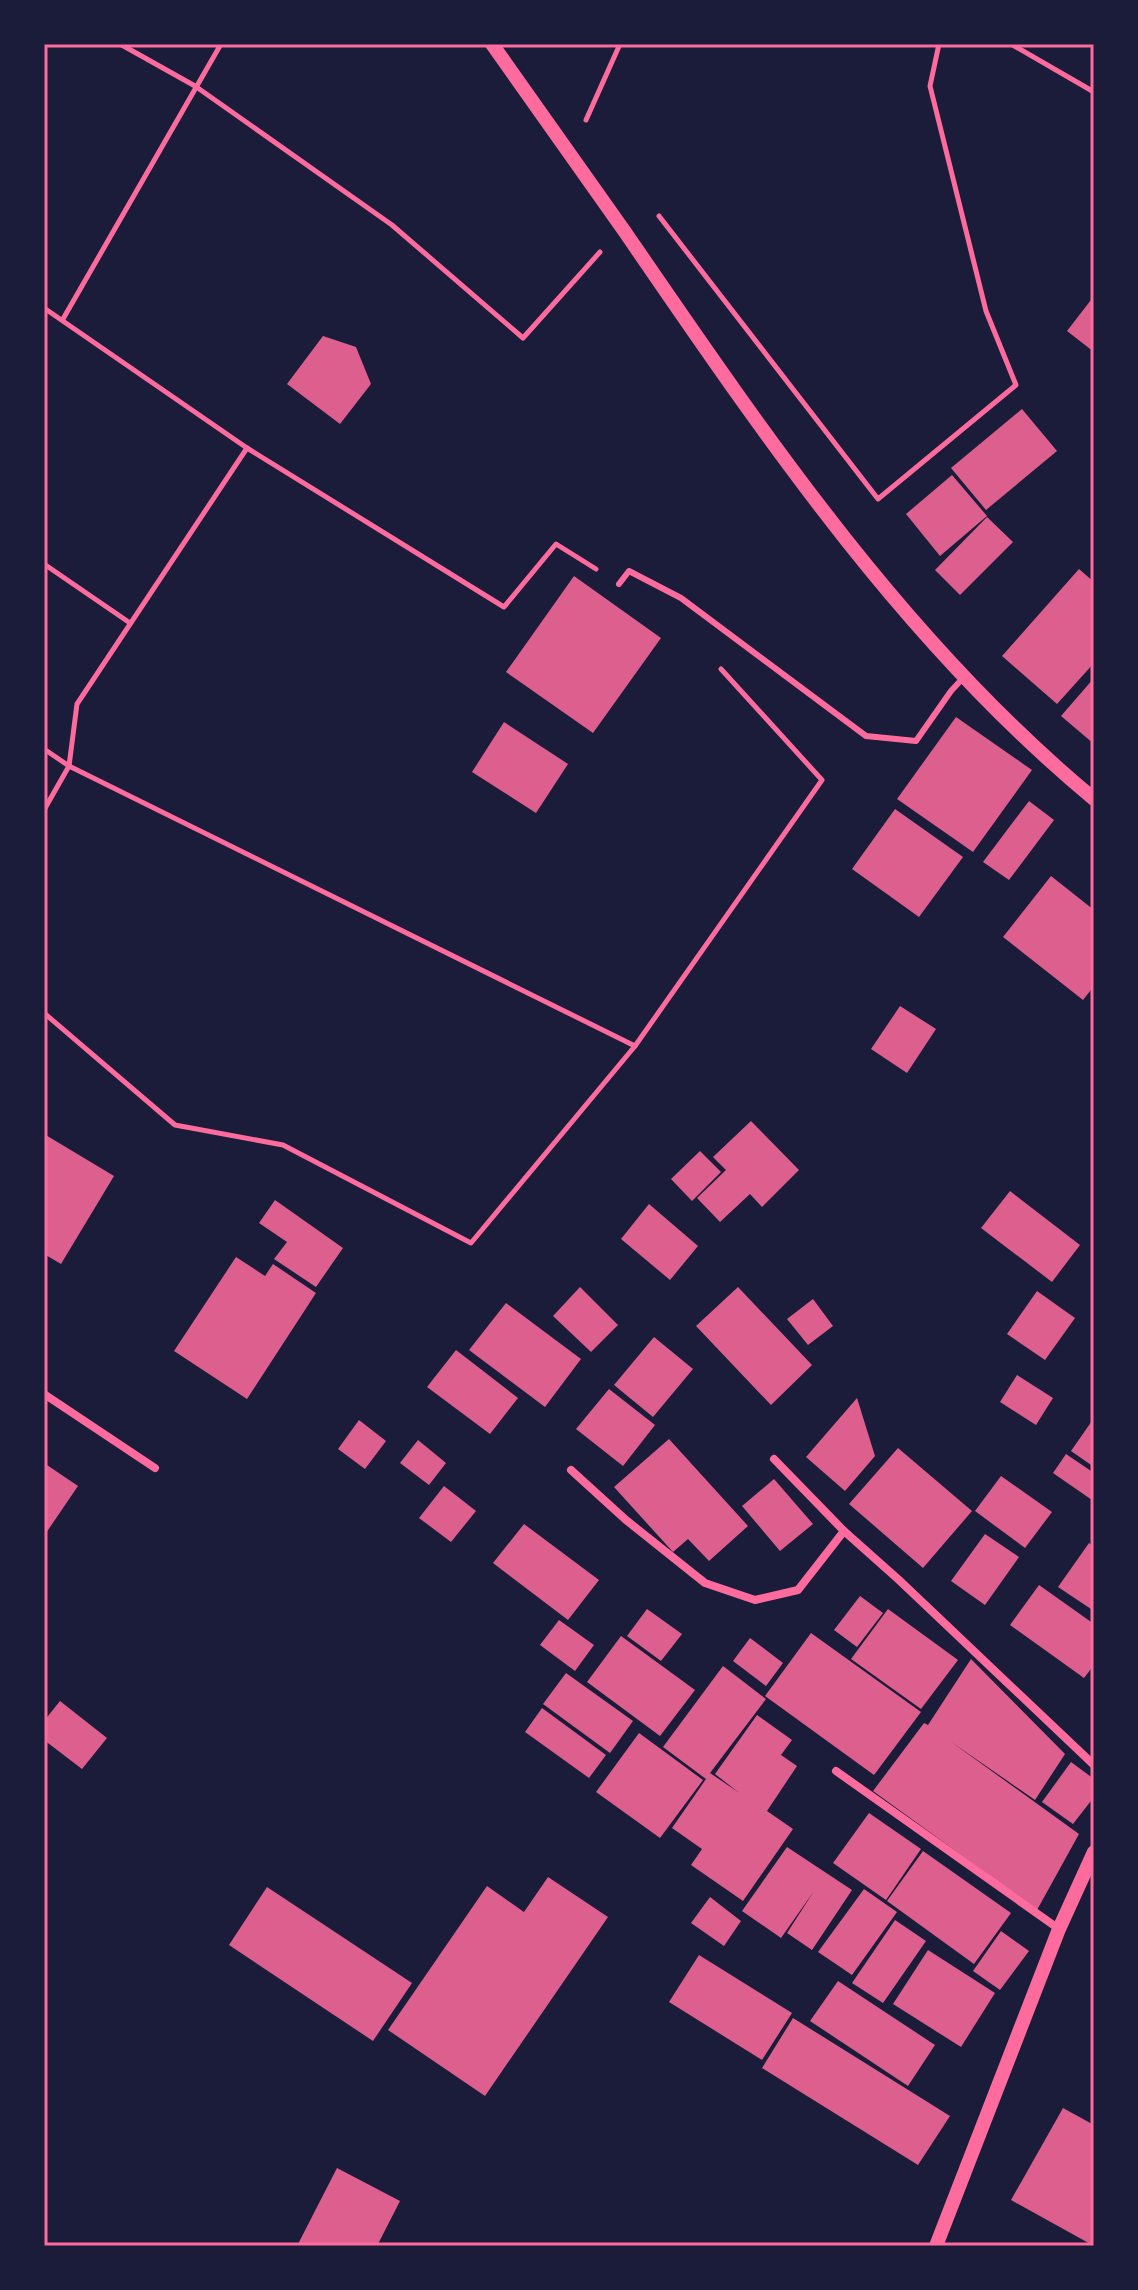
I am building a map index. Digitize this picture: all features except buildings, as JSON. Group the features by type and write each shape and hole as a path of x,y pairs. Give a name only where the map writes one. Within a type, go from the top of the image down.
{"street":[{"path":"492,44 709,356 867,565 965,676 1050,762 1094,799"},
{"path":"44,1394 155,1468"},
{"path":"774,1459 844,1531 1094,1765"},
{"path":"571,1470 626,1520 705,1583 755,1600 798,1590 844,1531"},
{"path":"836,1771 1059,1929"},
{"path":"936,2246 1059,1929 1094,1852"}],"lane":[{"path":"619,584 629,571 681,598 866,736 916,741 965,676"}],"path":[{"path":"120,44 195,86 392,225 523,338 622,228"},
{"path":"63,319 221,44"},
{"path":"578,110 586,121 620,44"},
{"path":"654,209 878,499 1016,385 986,311 930,86 939,44"},
{"path":"1011,44 1094,92"},
{"path":"44,308 247,448 504,607 556,544 619,584"},
{"path":"44,810 69,766 77,704 247,448"},
{"path":"44,564 130,623"},
{"path":"44,1013 175,1125 283,1145 471,1243 635,1046 822,780 719,666"},
{"path":"44,749 69,766 635,1046"}]}
